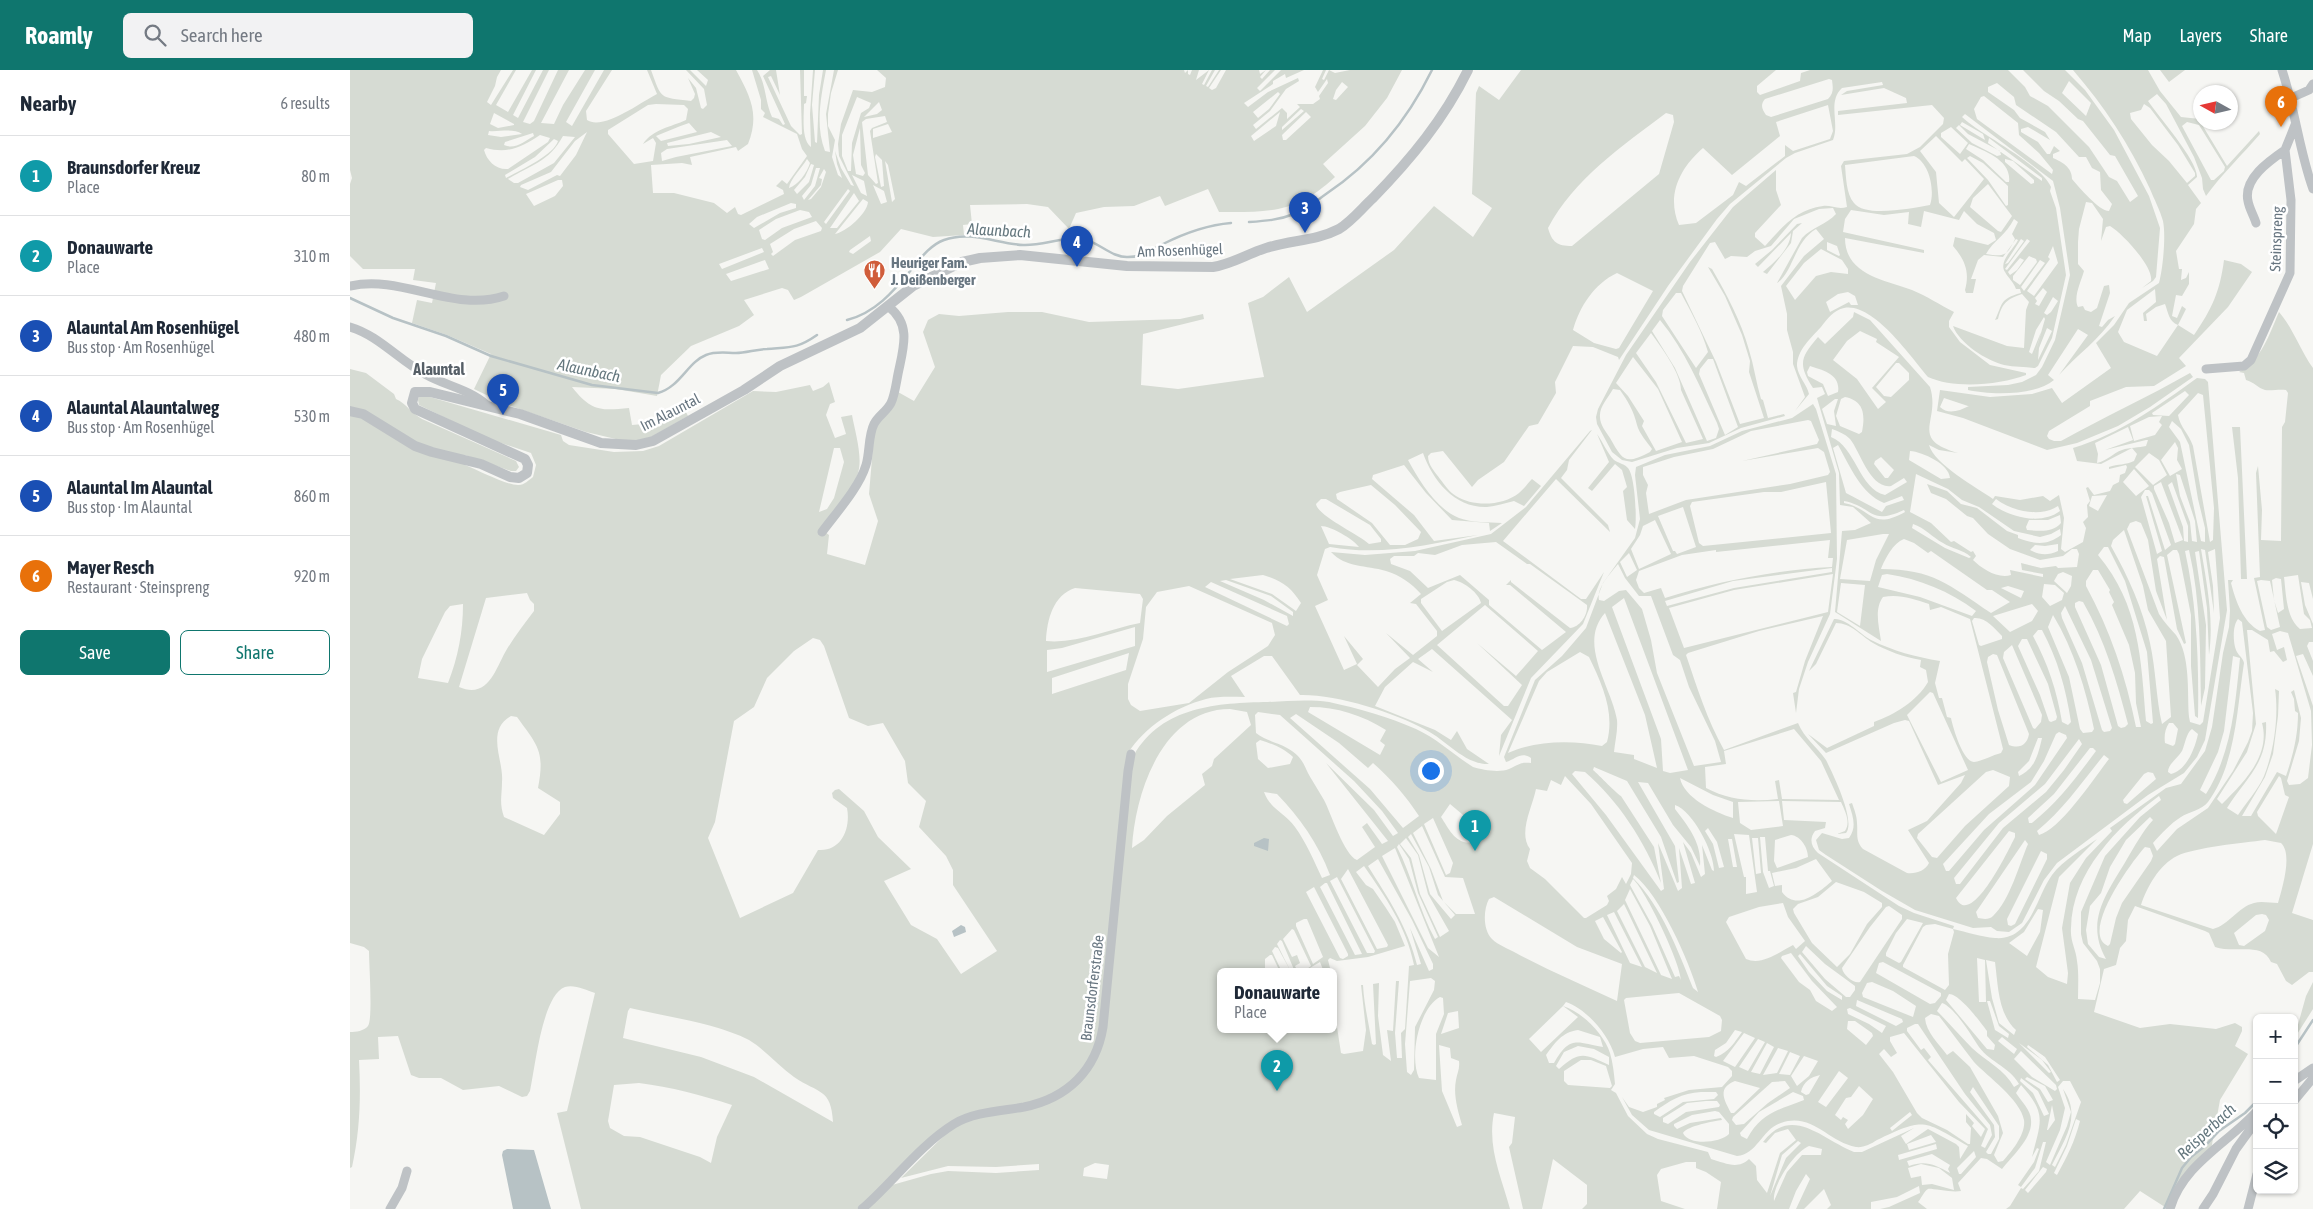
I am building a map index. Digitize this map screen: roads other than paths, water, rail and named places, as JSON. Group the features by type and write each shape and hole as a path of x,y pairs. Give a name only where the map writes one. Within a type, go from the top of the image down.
{"street":[{"name":"Am Rosenhügel","path":"962,262 980,258 1020,255 1127,266 1212,267 1225,265 1270,247 1320,237 1340,228 1354,218 1408,162 1450,104 1468,70"},
{"path":"2282,70 2291,98 2295,125 2313,189"},
{"path":"2291,98 2309,90 2313,84"},
{"name":"Steinspreng","path":"2206,369 2244,366 2252,360 2290,273 2291,200 2285,150 2295,125"},
{"path":"2256,223 2248,202 2247,191 2250,182 2271,160 2285,150"},
{"name":"Im Alauntal","path":"350,327 372,338 424,374 475,394 487,405 557,426 601,443 636,445 654,441 744,390 780,366 860,328 917,284 962,262"},
{"path":"350,286 374,284 482,301 504,296"},
{"path":"822,532 866,468 875,422 890,405 894,394 904,348 904,334 902,322 889,307"},
{"path":"350,411 363,414 415,446 481,464 510,477 519,478 526,473 528,466 526,459 415,409 412,398 415,392 422,390 487,405"},
{"name":"Braunsdorferstraße","path":"862,1209 934,1140 955,1124 998,1110 1025,1106 1046,1100 1066,1090 1093,1062 1100,1046 1103,1027 1128,771 1132,754"},
{"path":"2298,1072 2313,1066"},
{"path":"2298,1078 2313,1066"},
{"path":"2298,1096 2313,1078"},
{"path":"2170,1209 2176,1190 2188,1174 2253,1115"},
{"path":"2203,1209 2213,1194 2236,1149 2253,1126"},
{"path":"390,1209 402,1188 407,1171"},
{"path":"2248,1209 2253,1190"}],"waterway":[{"name":"Alaunbach","path":"1249,222 1277,219 1298,212 1343,182 1388,139 1412,106 1432,70"},
{"name":"Alaunbach","path":"847,320 857,317 883,301 930,249 939,242 954,237 974,237 1023,245 1076,238 1095,243 1116,255 1133,257 1196,230 1231,223"},
{"name":"Alaunbach","path":"350,298 393,318 446,336 491,356 592,385 658,393 672,386 694,363 706,355 782,348 804,343 817,335"},
{"name":"Reisperbach","path":"2298,1043 2313,1020"},
{"name":"Reisperbach","path":"2164,1209 2182,1168 2191,1157 2219,1131 2245,1113 2254,1104"}],"place":[{"name":"Mayer Resch","path":"2281,127"},
{"name":"Alauntal Am Rosenhügel","path":"1305,233"},
{"name":"Alauntal Alauntalweg","path":"1077,267"},
{"name":"Heuriger Fam. J. Deißenberger","path":"875,290"},
{"name":"Alauntal Im Alauntal","path":"503,415"},
{"name":"Braunsdorfer Kreuz","path":"1475,851"},
{"name":"Donauwarte","path":"1277,1091"}],"district":[{"name":"Alauntal","path":"439,369"}]}
